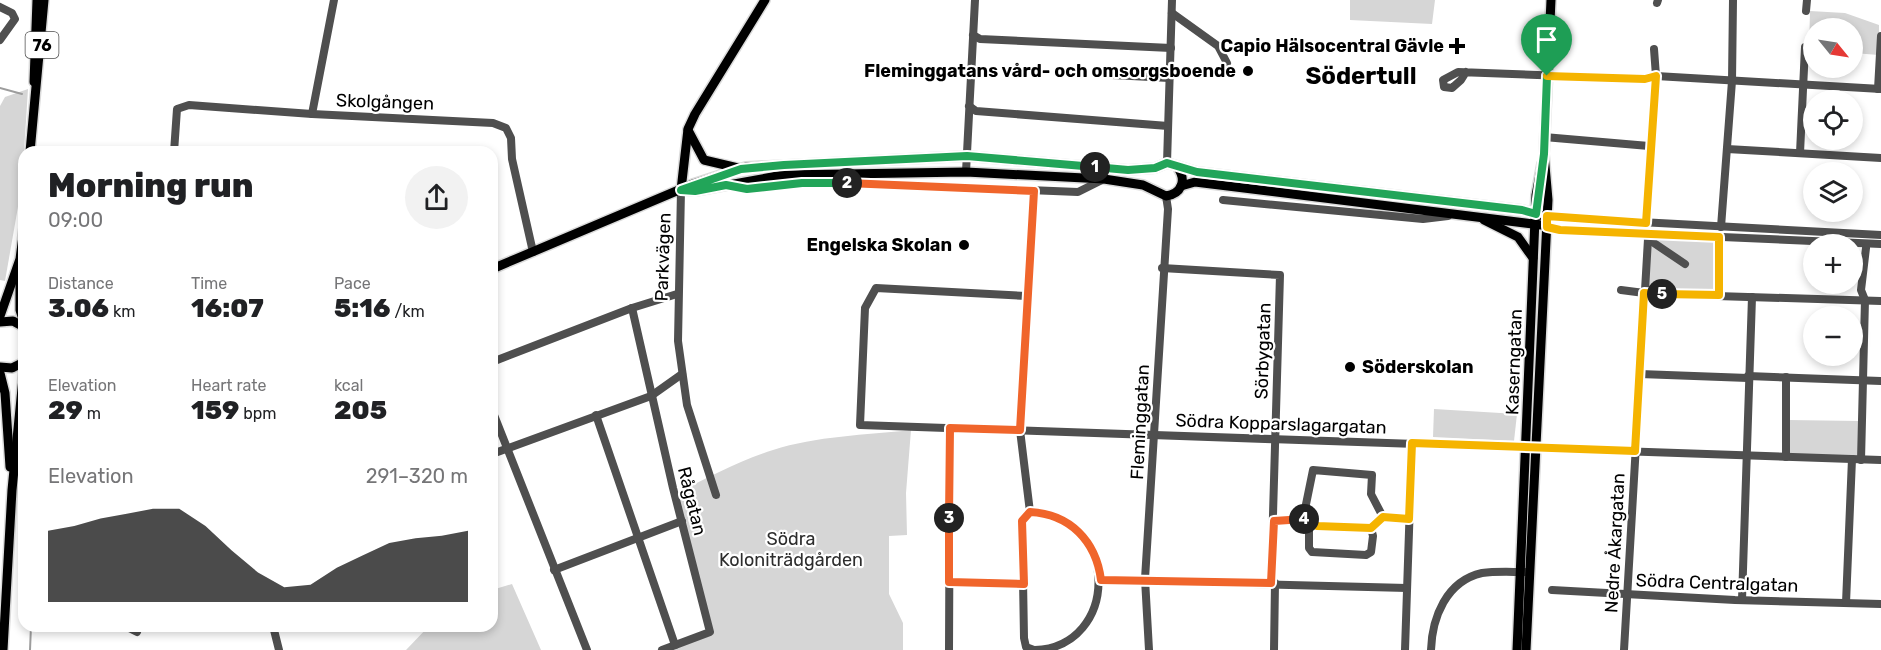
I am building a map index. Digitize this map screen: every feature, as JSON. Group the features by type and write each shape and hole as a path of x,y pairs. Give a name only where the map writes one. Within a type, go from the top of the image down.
{"main road":[{"name":"76","path":"35,90 33,69 37,0"},
{"name":"76","path":"30,146 44,0"},
{"name":"Parkvägen","path":"681,190 688,129 704,98 765,0"},
{"name":"Kaserngatan","path":"1526,650 1525,572 1531,447 1547,227 1544,137 1551,0"},
{"path":"688,129 704,160 741,169"},
{"name":"Kaserngatan","path":"1531,447 1536,219 1544,154"},
{"path":"498,267 681,190 741,169 967,156 1128,170 1155,168 1167,163 1178,168 1522,210 1547,227"},
{"path":"1152,188 1150,179 1155,168"},
{"path":"681,190 695,191 783,175 966,172 1104,179 1152,188 1166,196 1175,194 1181,186 1182,177 1178,168"},
{"path":"1181,186 1196,182 1462,214 1536,219 1547,216"},
{"path":"1462,214 1500,226 1518,237 1530,252 1534,270"},
{"path":"0,316 18,265"},
{"path":"0,322 18,323"},
{"path":"0,367 12,368 18,365"},
{"path":"0,373 5,393 12,490"},
{"path":"3,650 12,490 18,429"},
{"name":"Kaserngatan","path":"1516,650 1525,572"}],"street":[{"path":"312,114 334,0"},
{"path":"966,172 975,0"},
{"path":"1167,163 1172,0"},
{"path":"1721,227 1732,81 1733,0"},
{"path":"1806,11 1807,0"},
{"path":"0,6 12,13 14,20 0,40"},
{"path":"1172,13 1218,46 1227,63"},
{"path":"973,35 980,39 1171,48"},
{"path":"1466,72 1645,79 1656,76 1880,89 1881,36"},
{"path":"1646,223 1649,146 1656,76 1654,49"},
{"path":"1112,75 1169,78"},
{"path":"1800,153 1803,78"},
{"name":"Skolgången","path":"174,146 177,109 189,105 493,123 506,128 511,138 512,159 533,252"},
{"path":"969,106 976,111 1168,126"},
{"path":"1544,137 1649,146"},
{"path":"1727,149 1881,158"},
{"path":"726,185 747,189 802,183 862,183 1078,192 1104,179"},
{"name":"Parkvägen","path":"681,190 677,294 678,341 682,374 698,443 716,495"},
{"path":"1030,512 1061,519 1082,533 1096,558 1101,580 1098,595 1088,619 1074,634 1048,650 1034,650 1026,647 1024,638 1022,521 1030,512 1020,430 1026,296 1034,191"},
{"name":"Fleminggatan","path":"1149,650 1145,579 1155,435 1162,268 1168,209 1166,196"},
{"path":"1223,200 1423,219 1462,214"},
{"path":"1547,216 1881,235"},
{"path":"1547,227 1560,230 1881,244"},
{"path":"1719,237 1719,295"},
{"name":"Nedre Åkargatan","path":"1624,650 1648,238 1685,264"},
{"path":"1861,459 1865,300 1861,290 1866,248"},
{"name":"Sörbygatan","path":"1162,268 1280,275 1275,440 1274,650"},
{"name":"Södra Kopparslagargatan","path":"1026,296 876,288 865,308 860,425 1881,460"},
{"path":"1621,290 1644,293 1881,301"},
{"path":"498,360 632,308 677,294"},
{"path":"1742,600 1752,297"},
{"name":"Rågatan","path":"632,308 651,396 710,632 662,650"},
{"path":"498,452 651,396 682,374"},
{"path":"1640,374 1881,381"},
{"path":"1786,377 1786,457"},
{"path":"596,416 675,645"},
{"path":"498,426 587,650"},
{"path":"949,650 950,428"},
{"path":"1405,650 1412,443"},
{"path":"1846,603 1852,459"},
{"path":"1371,528 1371,552 1366,555 1316,552 1309,548 1306,521 1313,470 1372,475 1371,495 1383,517"},
{"path":"1274,521 1306,521 1371,528 1383,517 1409,519"},
{"path":"554,570 682,521"},
{"path":"1431,650 1436,618 1451,592 1482,573 1525,572"},
{"path":"1101,580 1145,579 1407,588"},
{"path":"949,582 1024,584"},
{"name":"Södra Centralgatan","path":"1552,590 1742,600 1881,604"},
{"path":"274,632 279,650"}],"green space":[{"path":"1350,0 1435,0 1432,24 1350,20"},
{"path":"1810,11 1845,13 1859,18 1810,18"},
{"path":"1863,19 1879,25 1879,55 1863,54"},
{"path":"28,89 24,146 18,146 18,207 5,281 0,280 0,106 5,97"},
{"path":"1648,239 1719,241 1719,293 1644,291"},
{"path":"1434,409 1517,414 1514,441 1433,437"},
{"path":"1788,420 1859,421 1859,457 1788,455"},
{"name":"Södra Koloniträdgården","path":"911,430 906,493 907,535 889,536 889,594 903,623 903,650 667,650 711,633 675,494 747,459 789,445"},
{"path":"512,584 541,650 406,650 423,632 498,632 498,588"}],"waterway":[{"path":"0,88 22,94"},
{"path":"30,650 31,632"}],"place":[{"name":"Capio Hälsocentral Gävle","path":"1457,46"},
{"name":"Fleminggatans vård- och omsorgsboende","path":"1248,71"},
{"name":"Engelska Skolan","path":"964,245"},
{"name":"Söderskolan","path":"1350,367"}],"district":[{"name":"Södertull","path":"1361,76"}],"route":[{"path":"1547,76 1645,79 1656,76 1649,146 1646,223 1561,219 1547,216 1547,227 1560,230 1719,237 1719,295 1644,293 1635,451 1412,443 1409,519 1383,517 1371,528 1317,526 1303,519 1274,521 1271,583 1101,580 1096,558 1082,533 1061,519 1042,512 1030,512 1022,521 1024,584 949,582 950,428 1020,430 1026,296 1034,191 862,183 802,183 747,189 726,185 695,191 681,190 693,184 746,168 967,156 1128,170 1155,168 1167,163 1197,172 1522,210 1536,214 1536,195 1544,154 1547,76"}]}
